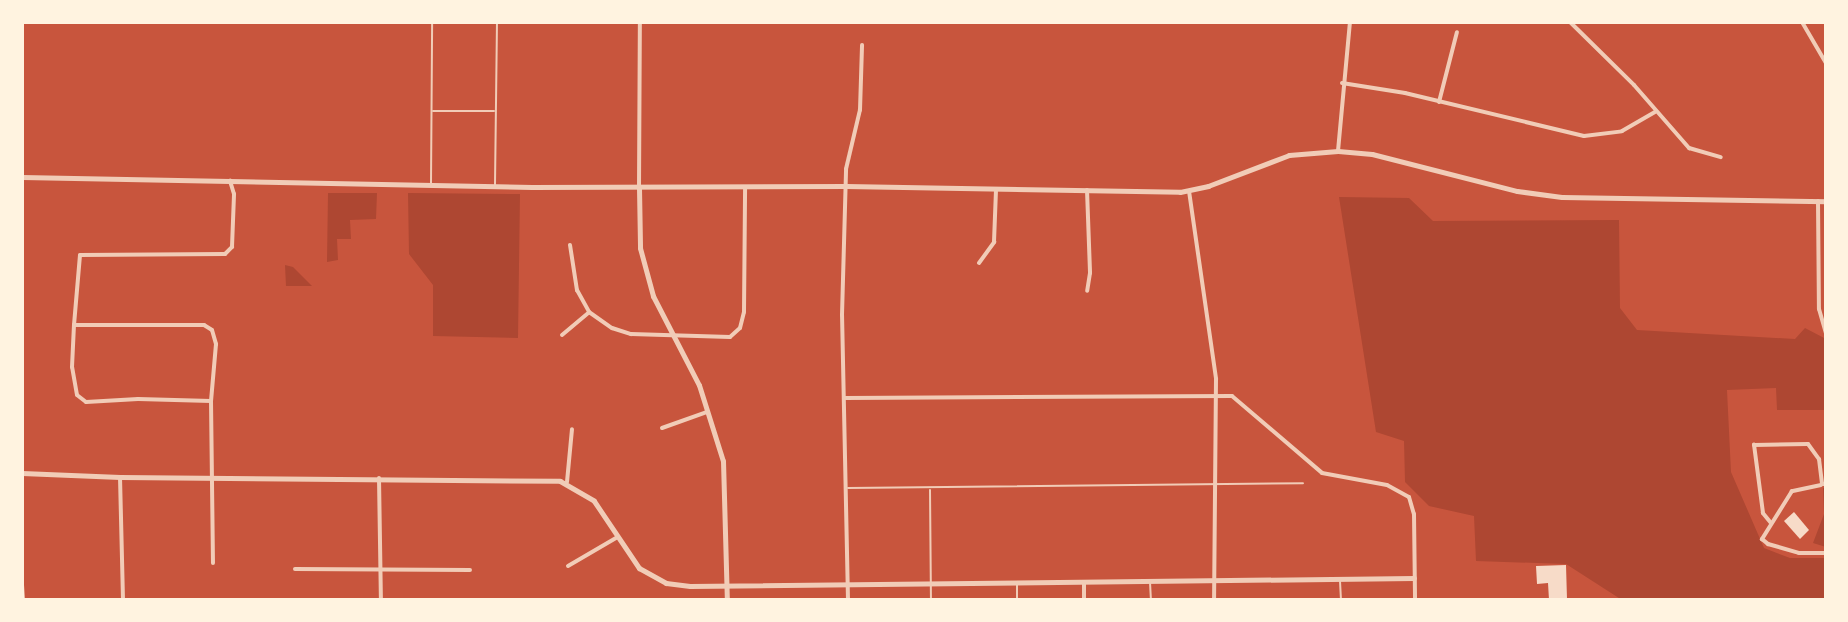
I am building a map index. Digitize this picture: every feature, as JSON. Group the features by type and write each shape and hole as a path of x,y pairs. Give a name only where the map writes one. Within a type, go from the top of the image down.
{"street":[{"path":"640,22 639,188 644,268 671,335 710,411 725,475 727,600"},
{"path":"1338,151 1350,22"},
{"path":"1570,22 1634,85 1689,148 1721,157"},
{"path":"1802,22 1826,63"},
{"path":"1439,102 1457,32"},
{"path":"848,600 842,315 848,154 860,110 862,45"},
{"path":"1342,83 1584,136 1622,131 1655,112"},
{"path":"22,177 639,188 846,186 1189,191 1289,155 1338,151 1372,154 1517,191 1562,197 1826,201"},
{"path":"211,401 86,402 77,395 72,367 80,255 225,254 232,247 234,194 230,181"},
{"path":"570,245 573,279 589,312 621,332 721,338 733,335 740,328 744,312 745,187"},
{"path":"979,263 994,242 996,189"},
{"path":"1087,190 1090,273 1087,291"},
{"path":"1189,191 1216,394 1214,600"},
{"path":"1818,201 1819,309 1826,333"},
{"path":"562,335 589,312"},
{"path":"74,325 204,325 212,330 216,344 211,401 213,563"},
{"path":"845,398 1232,396 1322,473 1387,485 1409,497 1414,514 1415,600"},
{"path":"662,428 710,411"},
{"path":"567,482 572,429"},
{"path":"1771,523 1763,513 1754,445 1808,444 1819,459 1824,484 1792,491 1762,539 1799,553 1826,553"},
{"path":"22,473 567,482 594,501 634,563 657,579 690,586 1414,578"},
{"path":"120,477 123,600"},
{"path":"379,478 381,600"},
{"path":"568,566 616,538"},
{"path":"295,569 382,572 470,570"},
{"path":"1084,582 1084,600"},
{"path":"22,585 23,600"}],"lane":[{"path":"431,185 432,22"},
{"path":"495,186 497,22"},
{"path":"432,111 496,111"},
{"path":"847,488 1303,483"},
{"path":"930,488 931,600"},
{"path":"1340,580 1341,600"},
{"path":"1150,581 1151,600"},
{"path":"1017,582 1017,600"}],"shaded area":[{"path":"328,193 377,193 376,219 350,220 351,239 337,239 338,260 327,262"},
{"path":"408,193 520,194 518,338 433,336 433,285 409,254"},
{"path":"1339,197 1409,198 1433,221 1619,220 1620,308 1637,330 1795,339 1805,328 1826,339 1826,410 1777,410 1776,388 1727,390 1731,472 1764,548 1790,558 1826,558 1826,600 1622,600 1566,564 1476,561 1474,516 1429,506 1405,482 1404,441 1376,432"},
{"path":"285,265 293,267 312,286 286,286"},
{"path":"1823,488 1826,488 1826,547 1813,543 1824,514"}],"building":[{"path":"1794,512 1809,530 1800,539 1784,521"},
{"path":"1566,565 1567,599 1549,600 1548,583 1537,584 1536,566"}]}
